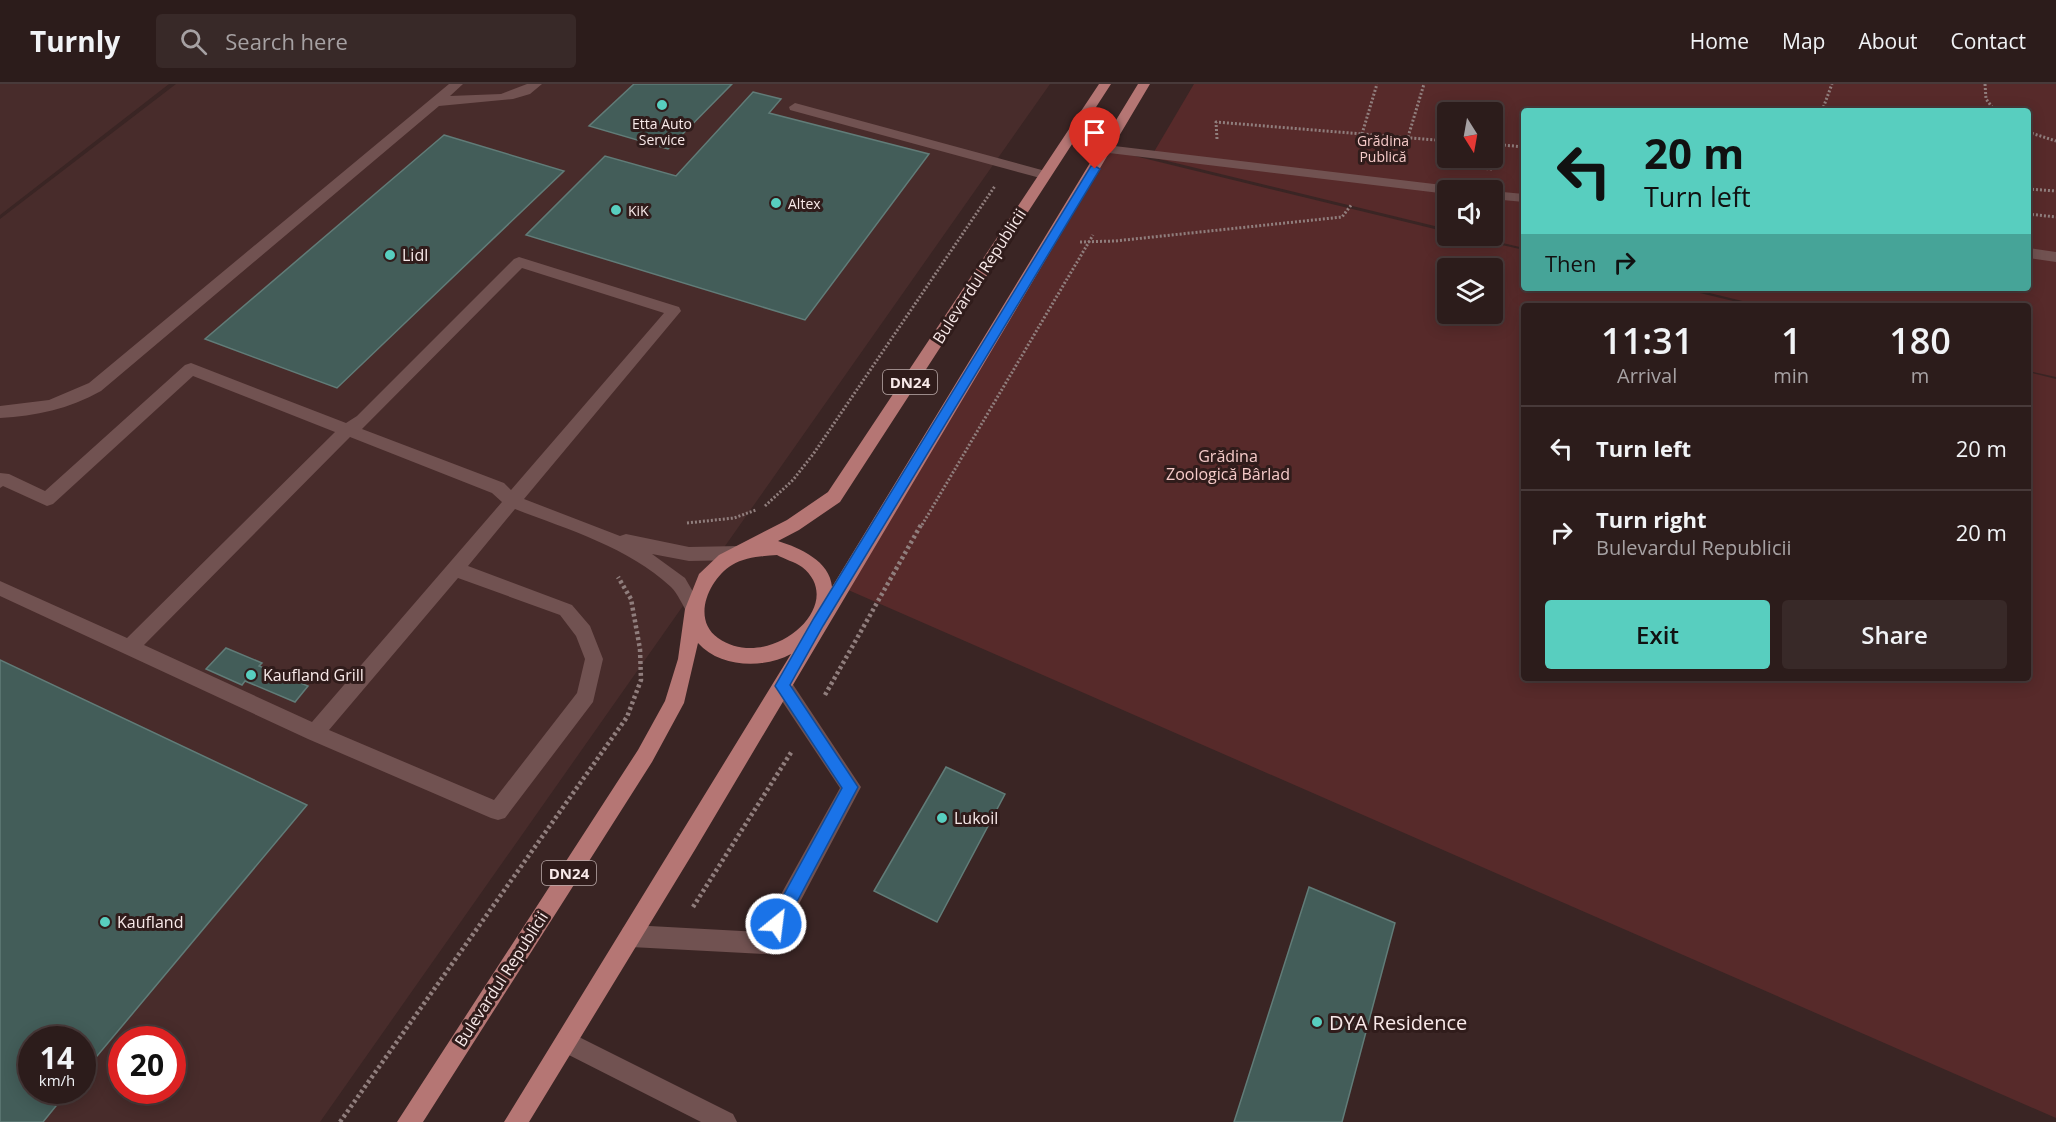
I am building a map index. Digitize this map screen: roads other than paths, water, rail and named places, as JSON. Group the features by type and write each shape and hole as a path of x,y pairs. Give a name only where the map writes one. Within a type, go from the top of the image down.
{"main road":[{"name":"Bulevardul Republicii","path":"409,1122 645,756 674,703 687,659 696,595 702,582 712,570 793,525 834,497 1105,84"},
{"name":"Bulevardul Republicii","path":"516,1122 783,686 818,622 1144,84"},
{"name":"Bulevardul Republicii","path":"694,609 699,629 714,646 727,653 744,657 761,657 779,653 802,640 818,622 825,606 826,590 820,575 810,562 796,553 778,548 740,553"}],"lane":[{"path":"0,412 41,410 59,405 96,387 457,84"},
{"path":"435,103 454,98 506,98 519,94 536,84"},
{"path":"795,107 1044,175"},
{"path":"1106,149 1437,189"},
{"path":"1503,196 1521,198"},
{"path":"2031,254 2056,256"},
{"path":"130,647 346,431 363,420 519,262 674,311 315,733"},
{"path":"0,481 3,479 46,499 191,369 498,488 512,501 607,537 647,559 679,583 694,609"},
{"path":"607,537 689,554 740,553"},
{"path":"0,588 315,733 498,811 586,696 594,659 584,632 566,610 455,568"},
{"path":"631,936 766,943 851,787 783,686"},
{"path":"567,1042 725,1122"}],"place":[{"name":"Etta Auto Service","path":"662,105"},
{"name":"Altex","path":"776,203"},
{"name":"KiK","path":"616,210"},
{"name":"Lidl","path":"390,255"},
{"name":"Kaufland Grill","path":"251,675"},
{"name":"Lukoil","path":"942,818"},
{"name":"Kaufland","path":"105,922"},
{"name":"DYA Residence","path":"1317,1022"}],"park label":[{"name":"Grădina Publică","path":"1383,148"},
{"name":"Grădina Zoologică Bârlad","path":"1228,465"}]}
